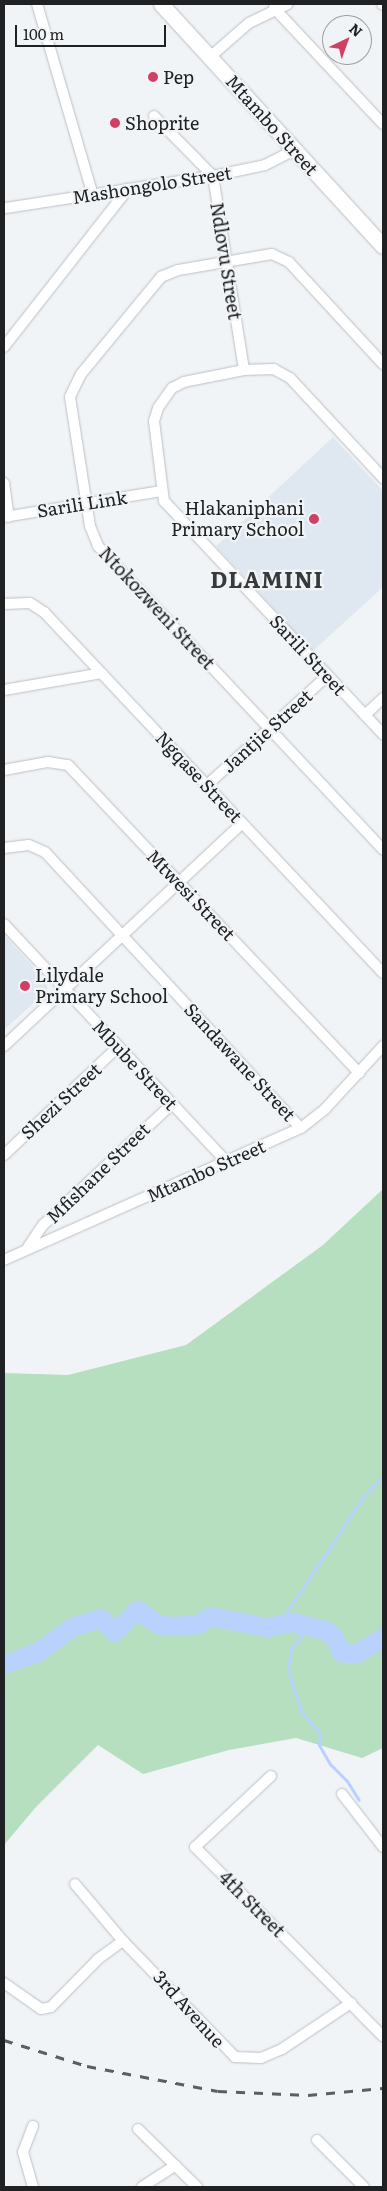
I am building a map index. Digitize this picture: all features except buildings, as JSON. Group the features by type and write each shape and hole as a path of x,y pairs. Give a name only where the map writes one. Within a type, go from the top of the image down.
{"street":[{"path":"38,4 93,194"},
{"name":"Mtambo Street","path":"161,4 383,246"},
{"path":"210,57 249,23 274,8 288,4"},
{"path":"274,8 383,124"},
{"path":"154,116 213,176"},
{"name":"Mashongolo Street","path":"5,206 213,176 265,164 294,150"},
{"name":"Ndlovu Street","path":"213,176 244,370"},
{"path":"4,347 128,189"},
{"name":"Ntokozweni Street","path":"383,364 282,258 272,254 178,270 161,278 75,383 70,397 90,526 98,546 383,850"},
{"name":"Sarili Street","path":"383,478 290,378 274,369 244,370 184,382 164,396 154,420 161,492 164,501 383,734"},
{"path":"4,482 7,517"},
{"name":"Sarili Link","path":"7,517 161,492"},
{"name":"Ngqase Street","path":"4,604 21,602 36,606 383,973"},
{"path":"4,690 102,674"},
{"name":"Jantjie Street","path":"207,785 328,676"},
{"path":"365,715 383,698"},
{"name":"Mtwesi Street","path":"4,770 48,762 68,765 359,1073"},
{"path":"4,1046 242,823"},
{"name":"Sandawane Street","path":"4,848 29,845 45,852 301,1128"},
{"name":"Mbube Street","path":"4,924 227,1162"},
{"name":"Mtambo Street","path":"4,1260 28,1247 50,1241 301,1128 325,1109 383,1046"},
{"name":"Shezi Street","path":"4,1155 118,1047"},
{"name":"Mfishane Street","path":"28,1247 44,1225 172,1104"},
{"name":"4th Street","path":"272,1776 195,1847 383,2036"},
{"path":"342,1794 383,1847"},
{"name":"3rd Avenue","path":"75,1884 123,1941 164,1979 226,2051 240,2059 261,2058 282,2049 351,2003"},
{"path":"4,1983 41,2009 51,2007 98,1959 123,1941"},
{"path":"33,2126 23,2152 33,2187"},
{"path":"138,2129 197,2187"},
{"path":"317,2140 364,2187"},
{"path":"142,2187 176,2165"}],"shaded area":[{"name":"Hlakaniphani Primary School","path":"333,437 383,491 383,587 313,651 216,546"},
{"name":"Lilydale Primary School","path":"4,935 47,982 47,991 4,1030"}],"green space":[{"path":"383,1189 383,1748 362,1758 296,1738 229,1750 143,1774 98,1745 36,1807 4,1845 4,1373 68,1375 186,1345 323,1245"}],"waterway":[{"path":"279,1624 364,1496 383,1476"},
{"path":"4,1664 37,1652 74,1626 101,1618 114,1632 137,1610 158,1624 170,1626 198,1624 210,1616 267,1627 293,1622 326,1630 334,1637 341,1652 355,1654 383,1637"},
{"path":"293,1622 302,1636 291,1648 288,1670 301,1711 320,1734 319,1745 330,1764 347,1781 359,1800"}],"railway":[{"path":"4,2040 87,2066 218,2091 308,2095 383,2088"}],"place":[{"name":"Pep","path":"153,77"},
{"name":"Shoprite","path":"115,123"},
{"name":"Hlakaniphani Primary School","path":"314,519"},
{"name":"Lilydale Primary School","path":"25,986"}],"district":[{"name":"DLAMINI","path":"267,579"}]}
